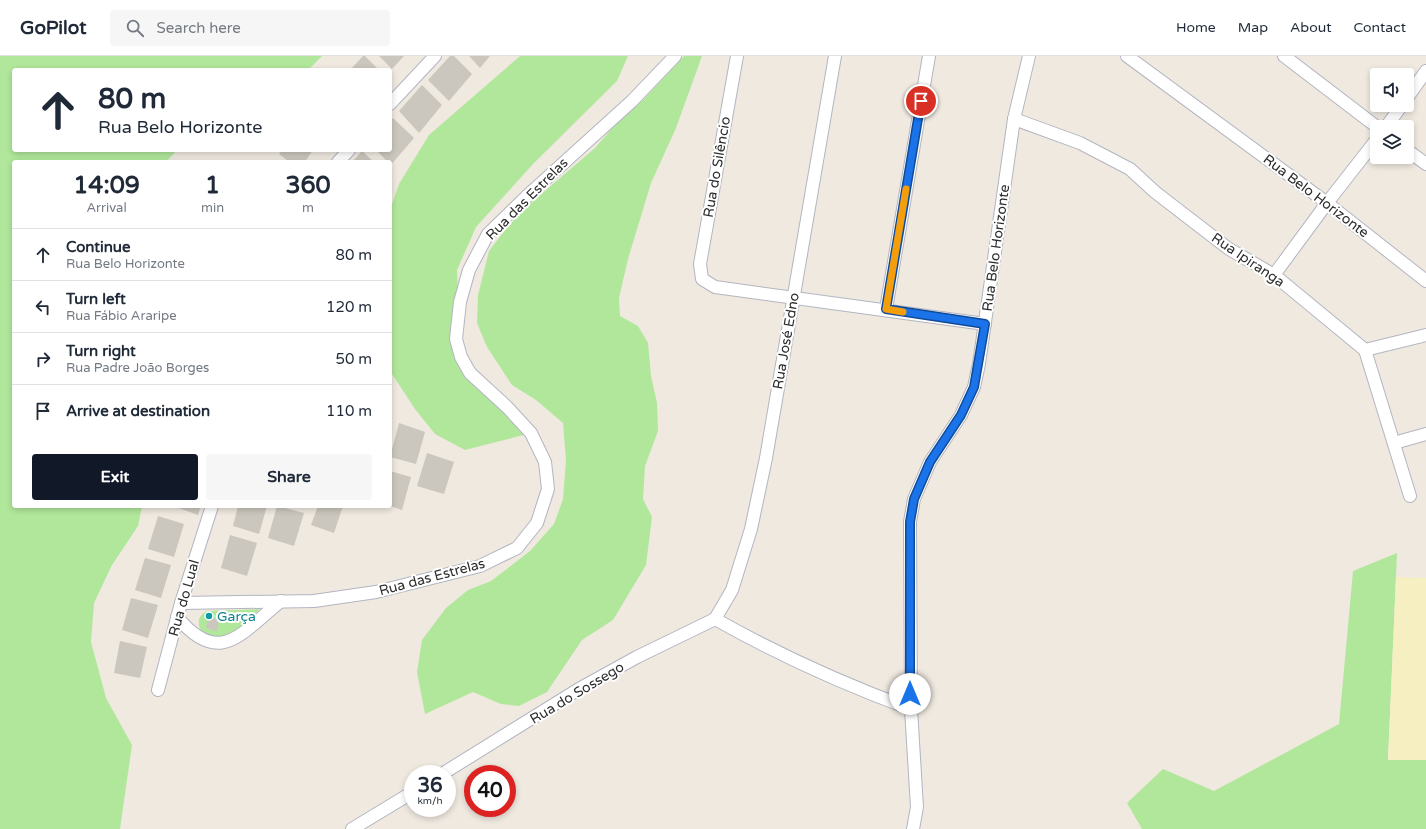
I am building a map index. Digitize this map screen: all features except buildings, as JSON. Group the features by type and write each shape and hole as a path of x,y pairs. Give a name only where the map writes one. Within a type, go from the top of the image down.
{"street":[{"path":"392,102 435,56"},
{"name":"Rua das Estrelas","path":"181,603 314,600 376,592 428,581 480,566 517,548 537,523 548,488 545,462 531,433 507,407 470,373 461,357 456,339 460,302 469,270 488,234 526,196 632,101 675,56"},
{"name":"Rua do Silêncio","path":"737,56 700,264 702,279 715,287 792,298"},
{"name":"Rua José Edno","path":"715,619 732,590 751,529 766,458 792,298 835,56"},
{"path":"886,309 929,56"},
{"name":"Rua Belo Horizonte","path":"913,829 917,808 911,709 910,522 914,499 930,462 961,415 974,387 985,324 1014,119 1029,56"},
{"name":"Rua Belo Horizonte","path":"1127,56 1327,203 1426,281"},
{"path":"1284,56 1370,122"},
{"path":"1414,88 1426,71"},
{"name":"Rua Ipiranga","path":"1014,119 1080,144 1130,168 1155,192 1229,249 1274,275 1365,350"},
{"path":"1274,275 1370,148"},
{"path":"340,160 346,152"},
{"path":"1414,155 1426,164"},
{"path":"792,298 886,309 985,324"},
{"path":"1410,496 1365,350 1426,335"},
{"path":"1394,443 1426,434"},
{"name":"Rua do Lual","path":"158,690 181,603 211,508"},
{"path":"177,617 190,633 207,642 224,643 235,638 281,601"},
{"path":"715,619 767,648 878,697 911,709"},
{"name":"Rua do Sossego","path":"456,765 579,689 637,657 715,619"},
{"path":"352,829 404,797"}],"green space":[{"path":"0,56 322,56 310,68 12,68 12,152 175,152 168,160 12,160 12,508 142,508 138,526 112,565 94,603 91,642 106,698 132,745 120,829 0,829"},
{"path":"520,56 628,56 617,81 533,164 476,227 457,270 461,357 531,433 465,450 435,434 415,409 392,374 392,204 399,184 429,135"},
{"path":"684,56 702,56 676,128 651,183 628,259 619,298 620,316 638,326 648,343 651,376 657,403 658,431 645,466 643,499 652,517 646,565 613,620 582,640 547,692 519,706 501,704 473,692 425,714 417,672 422,640 446,608 468,590 491,581 530,551 554,524 563,499 566,460 563,423 536,400 512,385 487,347 477,323 478,295 489,251 505,230 525,208 595,148 615,125 644,99"},
{"path":"1397,553 1388,760 1426,760 1426,829 1142,829 1127,803 1163,769 1214,791 1339,724 1353,571"},
{"path":"260,609 247,622 226,635 218,636 201,632 199,620 200,617 207,611"}],"sand":[{"path":"1396,577 1426,578 1426,760 1388,760"}],"slow traffic":[{"path":"903,312 886,309 906,189"}],"place":[{"name":"Garça","path":"209,616"}],"route":[{"path":"910,694 910,522 914,499 930,462 961,415 974,387 985,324 886,309 921,101"}]}
